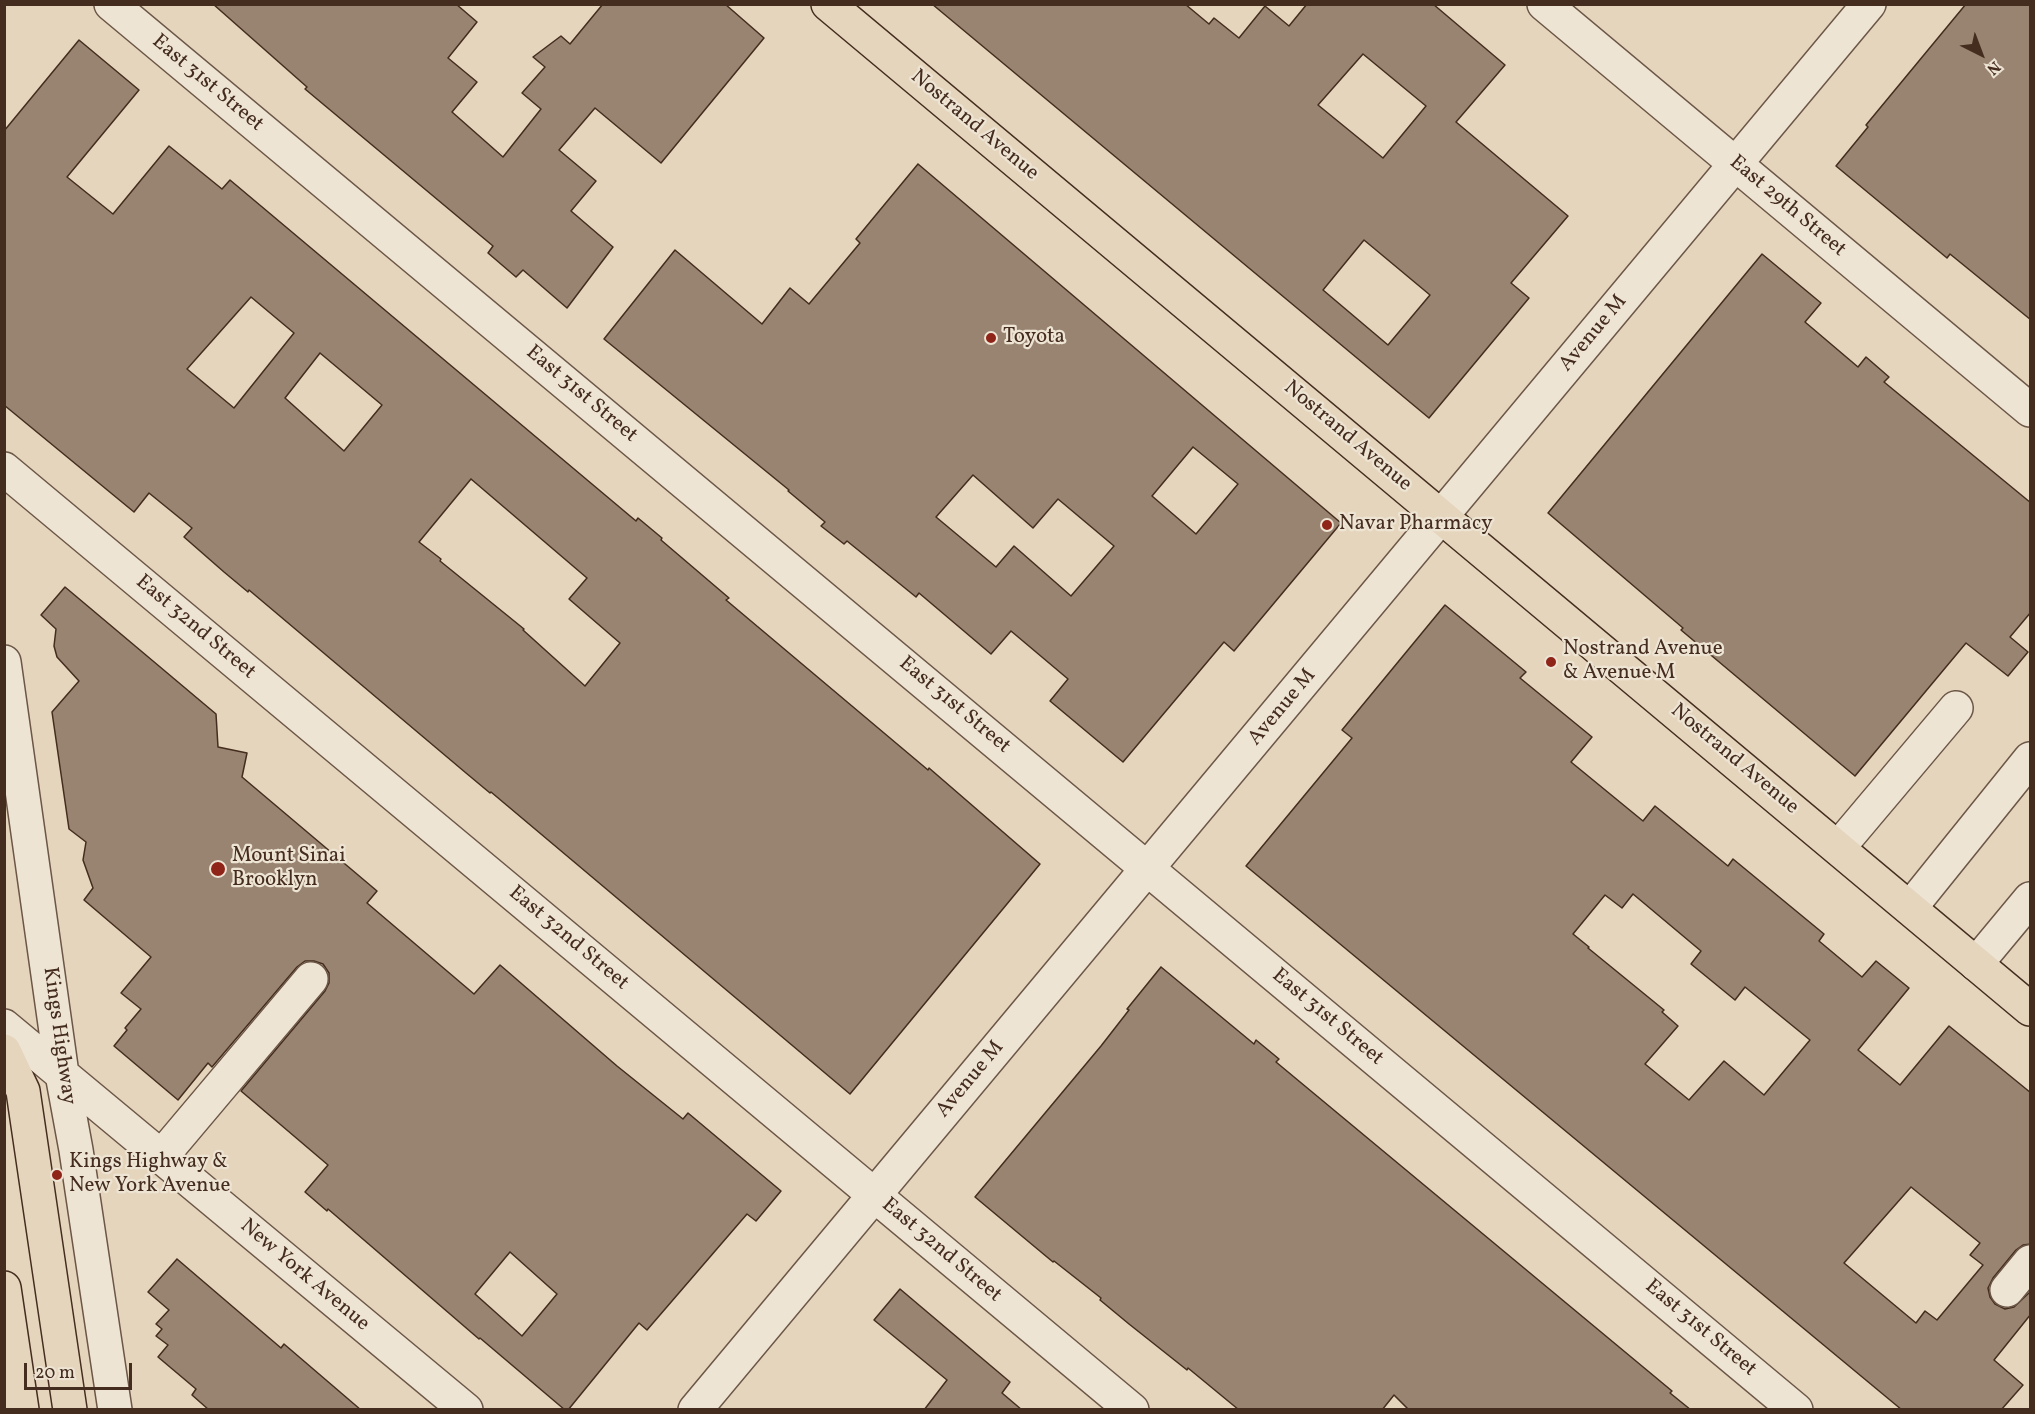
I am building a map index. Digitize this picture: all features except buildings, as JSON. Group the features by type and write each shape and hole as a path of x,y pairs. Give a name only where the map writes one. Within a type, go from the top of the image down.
{"main road":[{"name":"Nostrand Avenue","path":"828,4 2031,1010"},
{"name":"Kings Highway","path":"4,1051 23,1091 70,1410"},
{"path":"4,1288 22,1410"}],"street":[{"name":"East 31st Street","path":"111,4 1796,1410"},
{"name":"East 29th Street","path":"1544,4 2031,410"},
{"name":"Avenue M","path":"695,1410 1443,517 1869,4"},
{"name":"East 32nd Street","path":"4,469 1132,1410"},
{"name":"Kings Highway","path":"4,662 62,1074 76,1150 115,1410"},
{"path":"1838,848 1956,708"},
{"path":"1910,908 2031,759"},
{"path":"1976,964 2031,899"},
{"path":"161,1157 311,979"},
{"name":"New York Avenue","path":"4,1026 466,1410"},
{"path":"2007,1290 2031,1262"}],"place":[{"name":"Toyota","path":"991,338"},
{"name":"Navar Pharmacy","path":"1327,525"},
{"name":"Nostrand Avenue & Avenue M","path":"1551,662"},
{"name":"Mount Sinai Brooklyn","path":"218,869"},
{"name":"Kings Highway & New York Avenue","path":"57,1175"}]}
